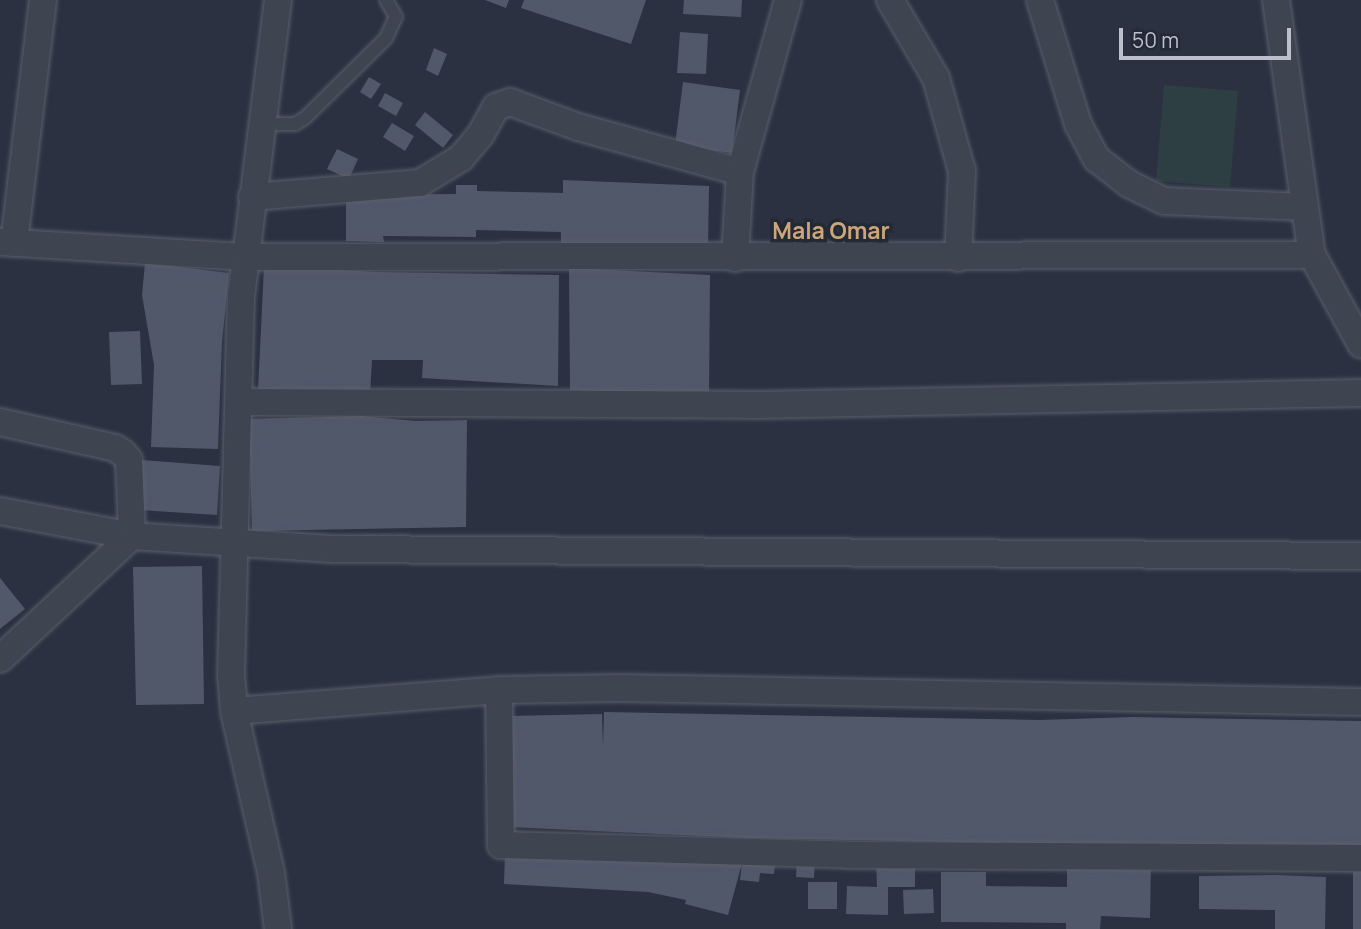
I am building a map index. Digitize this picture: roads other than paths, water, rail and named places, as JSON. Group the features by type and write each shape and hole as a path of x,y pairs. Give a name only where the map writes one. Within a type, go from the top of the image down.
{"street":[{"path":"43,0 7,242 244,257 958,258 1312,255"},
{"path":"278,0 244,257 231,675 233,711 271,872 278,929"},
{"path":"735,258 740,172 788,0"},
{"path":"890,0 936,78 962,171 958,258"},
{"path":"1040,0 1078,124 1097,159 1129,184 1164,201 1305,207"},
{"path":"1276,0 1312,255 1361,344"},
{"path":"252,197 420,183 461,158 481,135 496,107 510,102 578,127 740,172"},
{"path":"240,402 757,405 1361,393"},
{"path":"0,422 115,448 123,453 129,460 132,536 0,659"},
{"path":"0,512 132,536 335,549 1361,556"},
{"path":"233,711 499,690 634,688 1361,702"},
{"path":"499,690 501,845 850,855 1361,858"}],"lane":[{"path":"262,124 295,124 305,118 386,38 396,17 386,0"}],"district":[{"name":"Mala Omar","path":"831,230"}]}
